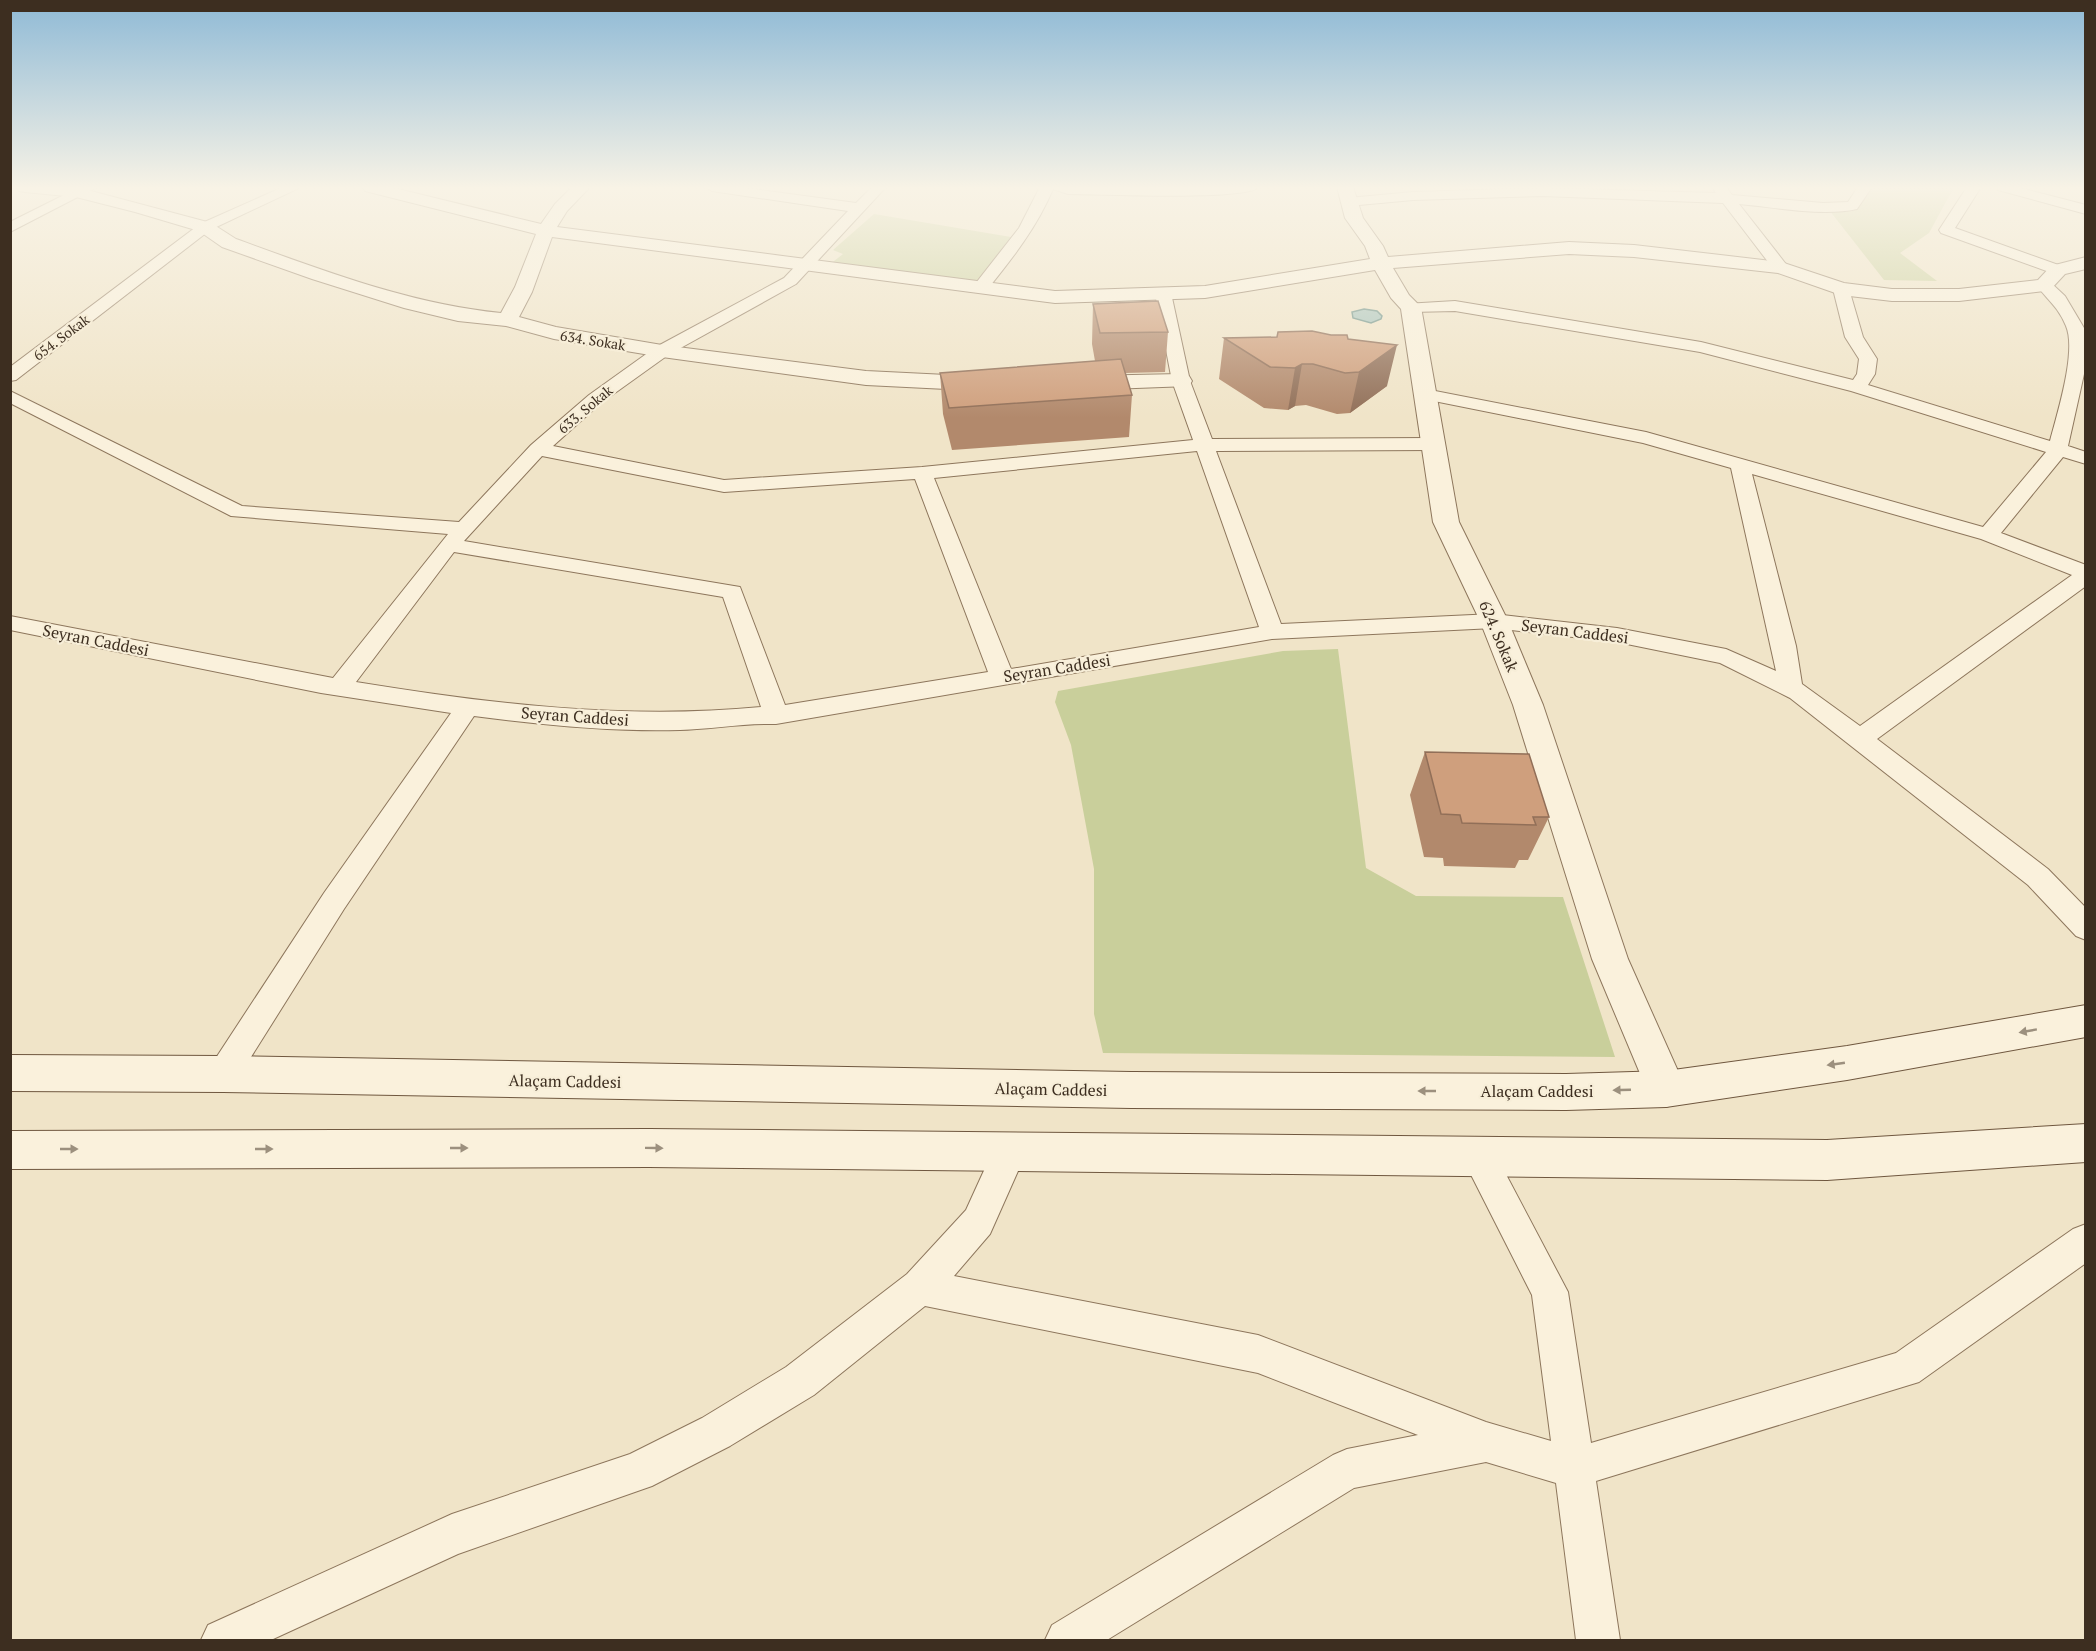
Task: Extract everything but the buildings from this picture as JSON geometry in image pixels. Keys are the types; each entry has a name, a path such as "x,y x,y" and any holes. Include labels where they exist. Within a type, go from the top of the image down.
{"street":[{"name":"654. Sokak","path":"10,376 157,264"},
{"name":"634. Sokak","path":"292,264 411,304 458,315 507,320 554,333 662,351 866,378 1004,385"},
{"path":"507,320 526,284 532,264"},
{"path":"793,264 1055,297 1205,291 1374,264"},
{"path":"980,288 1000,264"},
{"name":"624. Sokak","path":"1382,264 1401,298 1411,307 1446,522 1494,621 1528,705 1610,959 1666,1089"},
{"path":"1747,264 1781,268 1841,289 1892,295 1959,295 2044,285 2058,270 2081,264"},
{"path":"1778,264 1781,268"},
{"path":"2041,264 2058,270"},
{"name":"633. Sokak","path":"339,687 457,537 538,449 595,399 662,351 789,281 803,266"},
{"path":"1988,535 2058,450 2077,364 2076,328 2059,299 2044,285"},
{"path":"1841,289 1854,337 1868,359 1866,374 1857,387"},
{"path":"1163,293 1181,381 1272,632"},
{"path":"1411,307 1455,306 1690,345 1857,387 2085,458"},
{"path":"1062,384 1181,381"},
{"path":"1425,394 1646,438 1988,535 2085,574"},
{"path":"10,396 238,512 457,537 732,592 776,715"},
{"path":"538,449 724,486 922,473 1204,445 1433,444"},
{"path":"1740,465 1784,646 1791,689"},
{"path":"922,473 1002,677"},
{"path":"1860,738 2085,574"},
{"name":"Seyran Caddesi","path":"10,623 339,687 467,708 635,721 776,715 816,710 1272,632 1494,621 1617,635 1726,657 1791,689 1860,738 2038,877 2085,928"},
{"path":"222,1074 334,901 467,708"},
{"name":"Seyran Caddesi","path":"2038,877 2085,899"},
{"name":"Alaçam Caddesi","path":"10,1073 222,1074 1131,1090 1566,1092 1666,1089 1847,1063 2085,1021"},
{"path":"10,1150 649,1148 1827,1160 2085,1143"},
{"path":"223,1641 452,1535 638,1472 716,1432 800,1381 920,1287 978,1222 1009,1153"},
{"path":"1479,1157 1550,1292 1598,1641"},
{"path":"920,1287 1258,1354 1486,1442 1574,1468 1906,1369 2085,1240"},
{"path":"1067,1641 1347,1469 1486,1442"}],"green space":[{"path":"830,264 990,264 976,282"},
{"path":"1871,264 1915,264 1937,281 1884,280"},
{"path":"1338,649 1366,868 1416,896 1563,897 1615,1057 1103,1053 1094,1014 1094,869 1071,745 1055,702 1058,691 1283,651"}],"water":[{"path":"1364,309 1377,311 1382,316 1381,319 1371,323 1353,318 1352,312"}]}
